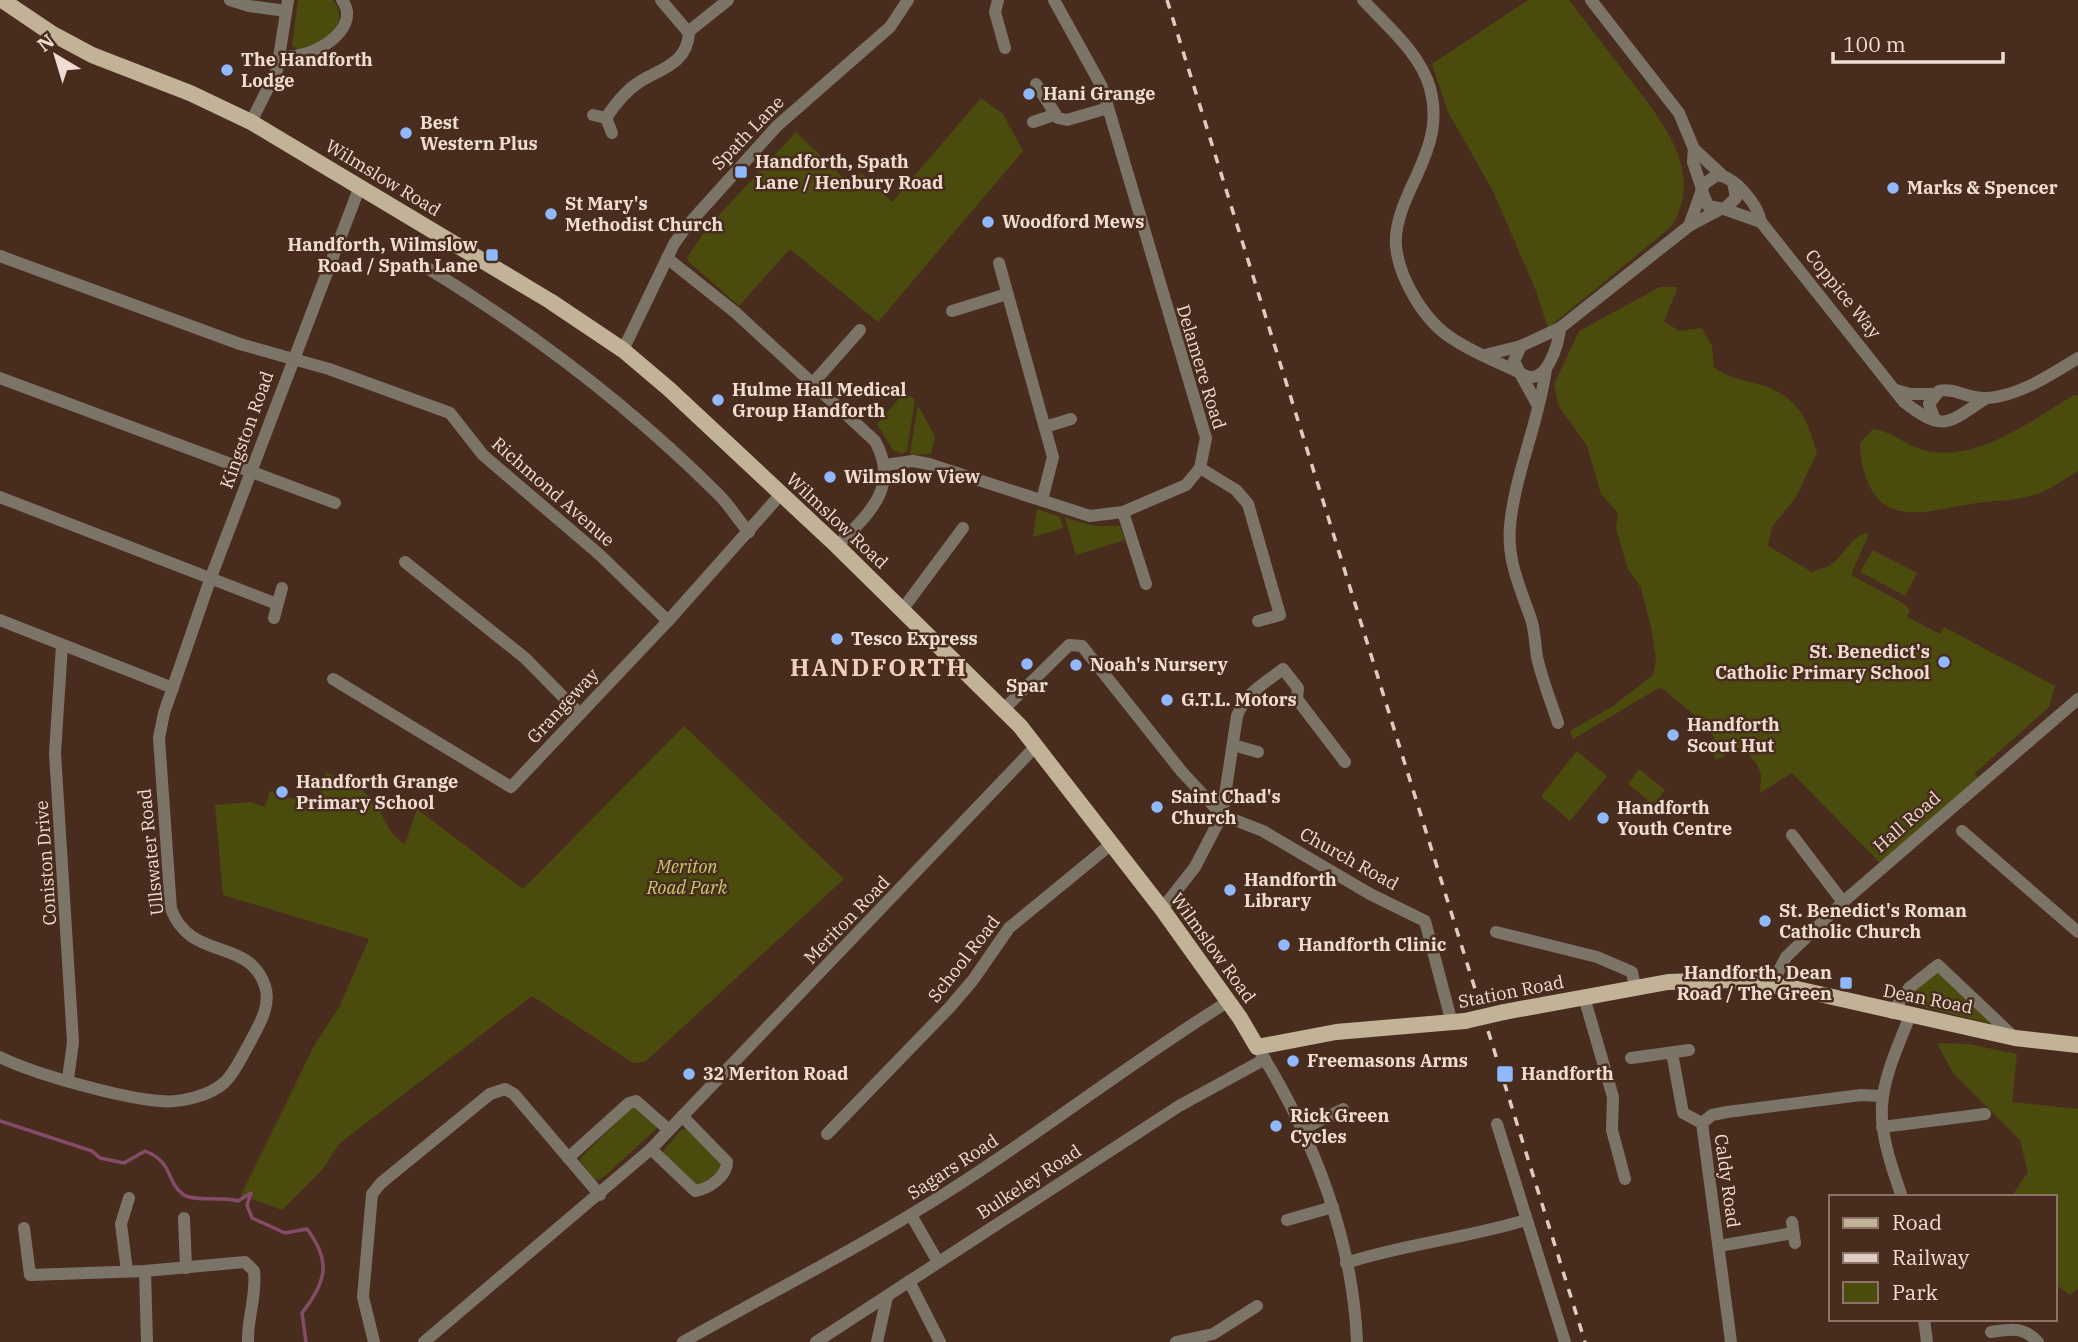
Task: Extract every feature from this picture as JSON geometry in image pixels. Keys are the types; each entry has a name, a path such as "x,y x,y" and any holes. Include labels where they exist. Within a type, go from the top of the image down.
{"main road":[{"name":"Wilmslow Road","path":"2,0 51,33 92,55 190,93 251,122 550,302 622,350 691,408 1004,709 1036,746 1162,909 1229,1001 1261,1053"},
{"name":"Station Road","path":"1261,1053 1336,1032 1459,1022 1635,987 1710,979 1772,984"},
{"name":"Dean Road","path":"1772,984 1892,1013 1941,1020 2015,1038 2078,1045"}],"street":[{"path":"230,0 249,6 287,6 281,56 273,80 251,122"},
{"path":"281,56 305,56 329,42 344,26 347,15 342,0"},
{"path":"612,133 600,117 640,82 682,55 688,46 688,32 661,0"},
{"path":"688,32 728,0"},
{"name":"Spath Lane","path":"622,350 667,258 686,227 750,155 805,99 875,41 908,0"},
{"path":"998,0 995,12 1005,48"},
{"name":"Delamere Road","path":"1054,0 1095,72 1108,108 1206,438 1200,468"},
{"path":"1363,0 1421,67 1433,106 1433,136 1400,217 1396,245 1411,291 1434,323 1452,339 1485,355 1494,363 1534,377 1547,366 1560,328"},
{"path":"1591,0 1674,105 1694,149 1693,162 1704,202 1761,222"},
{"path":"1036,83 1054,115"},
{"path":"1033,122 1054,115 1067,120 1108,108"},
{"name":"Coppice Way","path":"1694,149 1759,211 1761,222 1904,402 1919,414 1936,420"},
{"path":"1485,355 1524,345 1560,328 1689,226 1736,198 1728,179 1707,180 1689,226"},
{"name":"Kingston Road","path":"173,688 292,359 360,186"},
{"name":"Richmond Avenue","path":"0,256 176,321 329,369 450,413 483,455 600,555 668,621"},
{"path":"667,258 736,313 871,436 885,464 884,482 872,509 837,546"},
{"path":"999,262 1054,457 1042,500"},
{"path":"424,266 544,343 609,395 722,498 749,532"},
{"path":"952,311 1006,293"},
{"path":"813,383 860,330"},
{"path":"1537,404 1519,372 1515,355 1524,345 1540,345 1547,352 1547,366 1543,396 1537,404 1533,434 1512,511 1509,542 1512,569 1532,622 1537,658 1558,723"},
{"path":"1934,394 1929,404 1936,420 1951,422 1985,399 2030,385 2078,358"},
{"path":"0,378 335,503"},
{"path":"1896,390 1910,394 1934,394 1944,390 1985,399"},
{"path":"1954,392 1961,400 1959,416"},
{"path":"1045,427 1071,419"},
{"path":"885,464 913,461 929,464 1090,516 1123,512 1173,492 1186,485 1200,468 1236,490 1248,504 1280,615 1258,621"},
{"name":"Grangeway","path":"333,679 511,787 668,621 781,495"},
{"path":"0,497 277,604"},
{"path":"1123,512 1146,584"},
{"path":"902,610 963,528"},
{"path":"405,562 525,658 580,714"},
{"path":"274,618 282,588"},
{"path":"0,620 173,688"},
{"name":"Coniston Drive","path":"62,645 55,753 73,1042 68,1079"},
{"path":"1004,709 1069,645 1082,646 1182,772 1222,815"},
{"path":"1162,909 1195,867 1222,815 1237,716 1242,703 1252,692 1283,669 1298,688 1297,699 1345,762"},
{"name":"Ullswater Road","path":"0,1057 129,1096 162,1102 207,1093 224,1083 235,1069 267,1004 267,989 261,975 250,963 229,951 198,942 185,934 171,909 159,738 173,688"},
{"name":"Hall Road","path":"1772,984 1786,957 1843,902 2078,699"},
{"path":"1233,745 1258,752"},
{"name":"Meriton Road","path":"424,1342 651,1149 1036,746"},
{"name":"Church Road","path":"1222,815 1263,831 1340,870 1425,921 1459,1022"},
{"path":"1962,831 2078,932"},
{"path":"1792,835 1843,902"},
{"name":"School Road","path":"827,1134 950,1007 1015,922 1110,845"},
{"path":"1496,932 1613,962 1632,972 1635,987"},
{"path":"1892,1013 1909,988 1938,965 2015,1038"},
{"path":"1584,997 1613,1097 1612,1130 1625,1180"},
{"name":"Sagars Road","path":"683,1342 911,1215 991,1164 1141,1056 1229,1001"},
{"path":"1901,1195 1884,1146 1881,1096 1886,1073 1910,1016"},
{"path":"1631,1058 1689,1051"},
{"name":"Wilmslow Road","path":"1261,1053 1303,1129 1333,1207 1346,1263 1357,1342"},
{"name":"Bulkeley Road","path":"816,1342 1261,1053"},
{"path":"1672,1053 1683,1113 1702,1123"},
{"path":"374,1342 363,1297 364,1258 372,1194 381,1183 490,1094 500,1090 514,1094 600,1195"},
{"name":"Caldy Road","path":"1731,1342 1702,1123 1712,1115 1727,1112 1861,1095 1881,1096"},
{"path":"568,1158 629,1103 636,1101 669,1130"},
{"path":"1303,1129 1343,1109"},
{"path":"1882,1127 1985,1114"},
{"path":"651,1149 690,1189 706,1189 720,1177 728,1167 724,1157 682,1116"},
{"path":"1497,1124 1565,1342"},
{"path":"127,1271 121,1224 130,1198"},
{"path":"1287,1219 1333,1207"},
{"path":"911,1215 938,1262"},
{"path":"184,1217 186,1268"},
{"path":"1346,1263 1379,1252 1485,1232 1526,1220"},
{"path":"24,1228 30,1275 145,1271 244,1262 251,1265 256,1287 247,1329 248,1342"},
{"path":"1719,1246 1793,1233"},
{"path":"145,1271 147,1342"},
{"path":"909,1281 940,1342"},
{"path":"877,1342 887,1297"},
{"path":"1176,1342 1192,1341 1228,1326 1257,1306"},
{"path":"1924,1321 1927,1342"},
{"path":"1991,1332 2017,1328 2027,1332 2038,1342"}],"green space":[{"path":"298,0 333,0 339,18 337,26 324,39 297,49 292,45"},
{"path":"1528,0 1569,0 1664,126 1681,165 1684,186 1681,206 1671,227 1548,328 1536,291 1493,191 1448,112 1432,64"},
{"path":"981,98 1003,114 1023,151 878,322 790,249 739,306 688,261 687,257 708,227 796,132 850,184 861,173 892,202"},
{"path":"1660,287 1678,287 1664,321 1679,331 1702,328 1712,346 1714,367 1728,375 1781,394 1798,408 1809,428 1817,453 1796,497 1772,527 1768,546 1812,572 1829,566 1857,537 1869,533 1851,575 1903,603 1910,610 1907,617 1940,634 1944,627 2055,686 2049,707 1974,774 1982,779 1883,866 1792,773 1760,793 1761,774 1756,763 1745,751 1732,745 1724,756 1716,760 1712,752 1714,737 1699,719 1664,690 1659,688 1573,739 1570,731 1613,706 1653,675 1656,659 1641,588 1628,569 1616,529 1618,513 1601,494 1587,446 1558,405 1554,384 1579,331"},
{"path":"904,393 915,399 907,451 902,454 893,450 877,424"},
{"path":"2078,395 2078,471 2055,486 2032,496 1906,512 1887,506 1879,500 1864,472 1860,443 1873,429 1926,451 1953,452 1971,449 2007,435"},
{"path":"918,405 935,437 931,454 910,453"},
{"path":"1037,509 1060,517 1063,528 1033,537"},
{"path":"1065,518 1095,526 1120,526 1125,540 1076,555"},
{"path":"1873,550 1917,573 1905,596 1860,572"},
{"name":"Meriton Road Park","path":"684,726 844,879 645,1062 633,1063 532,996 340,1143 322,1170 282,1210 241,1195 314,1046 339,1007 369,939 223,895 215,805 250,802 265,807 270,791 316,806 326,772 356,786 369,796 392,833 405,844 417,809 523,889"},
{"path":"1577,751 1607,776 1570,821 1541,796"},
{"path":"1639,769 1665,790 1650,809 1645,805 1648,800 1628,784"},
{"path":"1937,972 1993,1024 1906,1003 1908,996"},
{"path":"1937,1043 1968,1044 2017,1054 2012,1102 2078,1109 2078,1288 2070,1295 2057,1285 2057,1195 2012,1195 2028,1172 2020,1140 1953,1073"},
{"path":"634,1106 657,1126 656,1129 605,1176 598,1180 593,1178 579,1159"},
{"path":"682,1129 689,1129 721,1160 721,1169 698,1187 661,1154"}],"waterway":[{"path":"0,1121 92,1151 100,1158 124,1163 145,1151 161,1161 178,1190 184,1195 238,1201 251,1193 247,1205 252,1218 285,1233 307,1229 320,1252 323,1272 321,1282 302,1313 306,1342"}],"railway":[{"path":"1167,0 1585,1342"}],"place":[{"name":"The Handforth Lodge","path":"227,70"},
{"name":"Hani Grange","path":"1029,94"},
{"name":"Best Western Plus","path":"406,133"},
{"name":"Handforth, Spath Lane / Henbury Road","path":"741,172"},
{"name":"Marks & Spencer","path":"1893,188"},
{"name":"St Mary's Methodist Church","path":"551,214"},
{"name":"Woodford Mews","path":"988,222"},
{"name":"Handforth, Wilmslow Road / Spath Lane","path":"492,255"},
{"name":"Hulme Hall Medical Group Handforth","path":"718,400"},
{"name":"Wilmslow View","path":"830,477"},
{"name":"Tesco Express","path":"837,639"},
{"name":"St. Benedict's Catholic Primary School","path":"1944,662"},
{"name":"Spar","path":"1027,664"},
{"name":"Noah's Nursery","path":"1076,665"},
{"name":"G.T.L. Motors","path":"1167,700"},
{"name":"Handforth Scout Hut","path":"1673,735"},
{"name":"Handforth Grange Primary School","path":"282,792"},
{"name":"Saint Chad's Church","path":"1157,807"},
{"name":"Handforth Youth Centre","path":"1603,818"},
{"name":"Handforth Library","path":"1230,890"},
{"name":"St. Benedict's Roman Catholic Church","path":"1765,921"},
{"name":"Handforth Clinic","path":"1284,945"},
{"name":"Handforth, Dean Road / The Green","path":"1846,983"},
{"name":"Freemasons Arms","path":"1293,1061"},
{"name":"32 Meriton Road","path":"689,1074"},
{"name":"Handforth","path":"1505,1074"},
{"name":"Rick Green Cycles","path":"1276,1126"}],"district":[{"name":"HANDFORTH","path":"879,668"}]}
